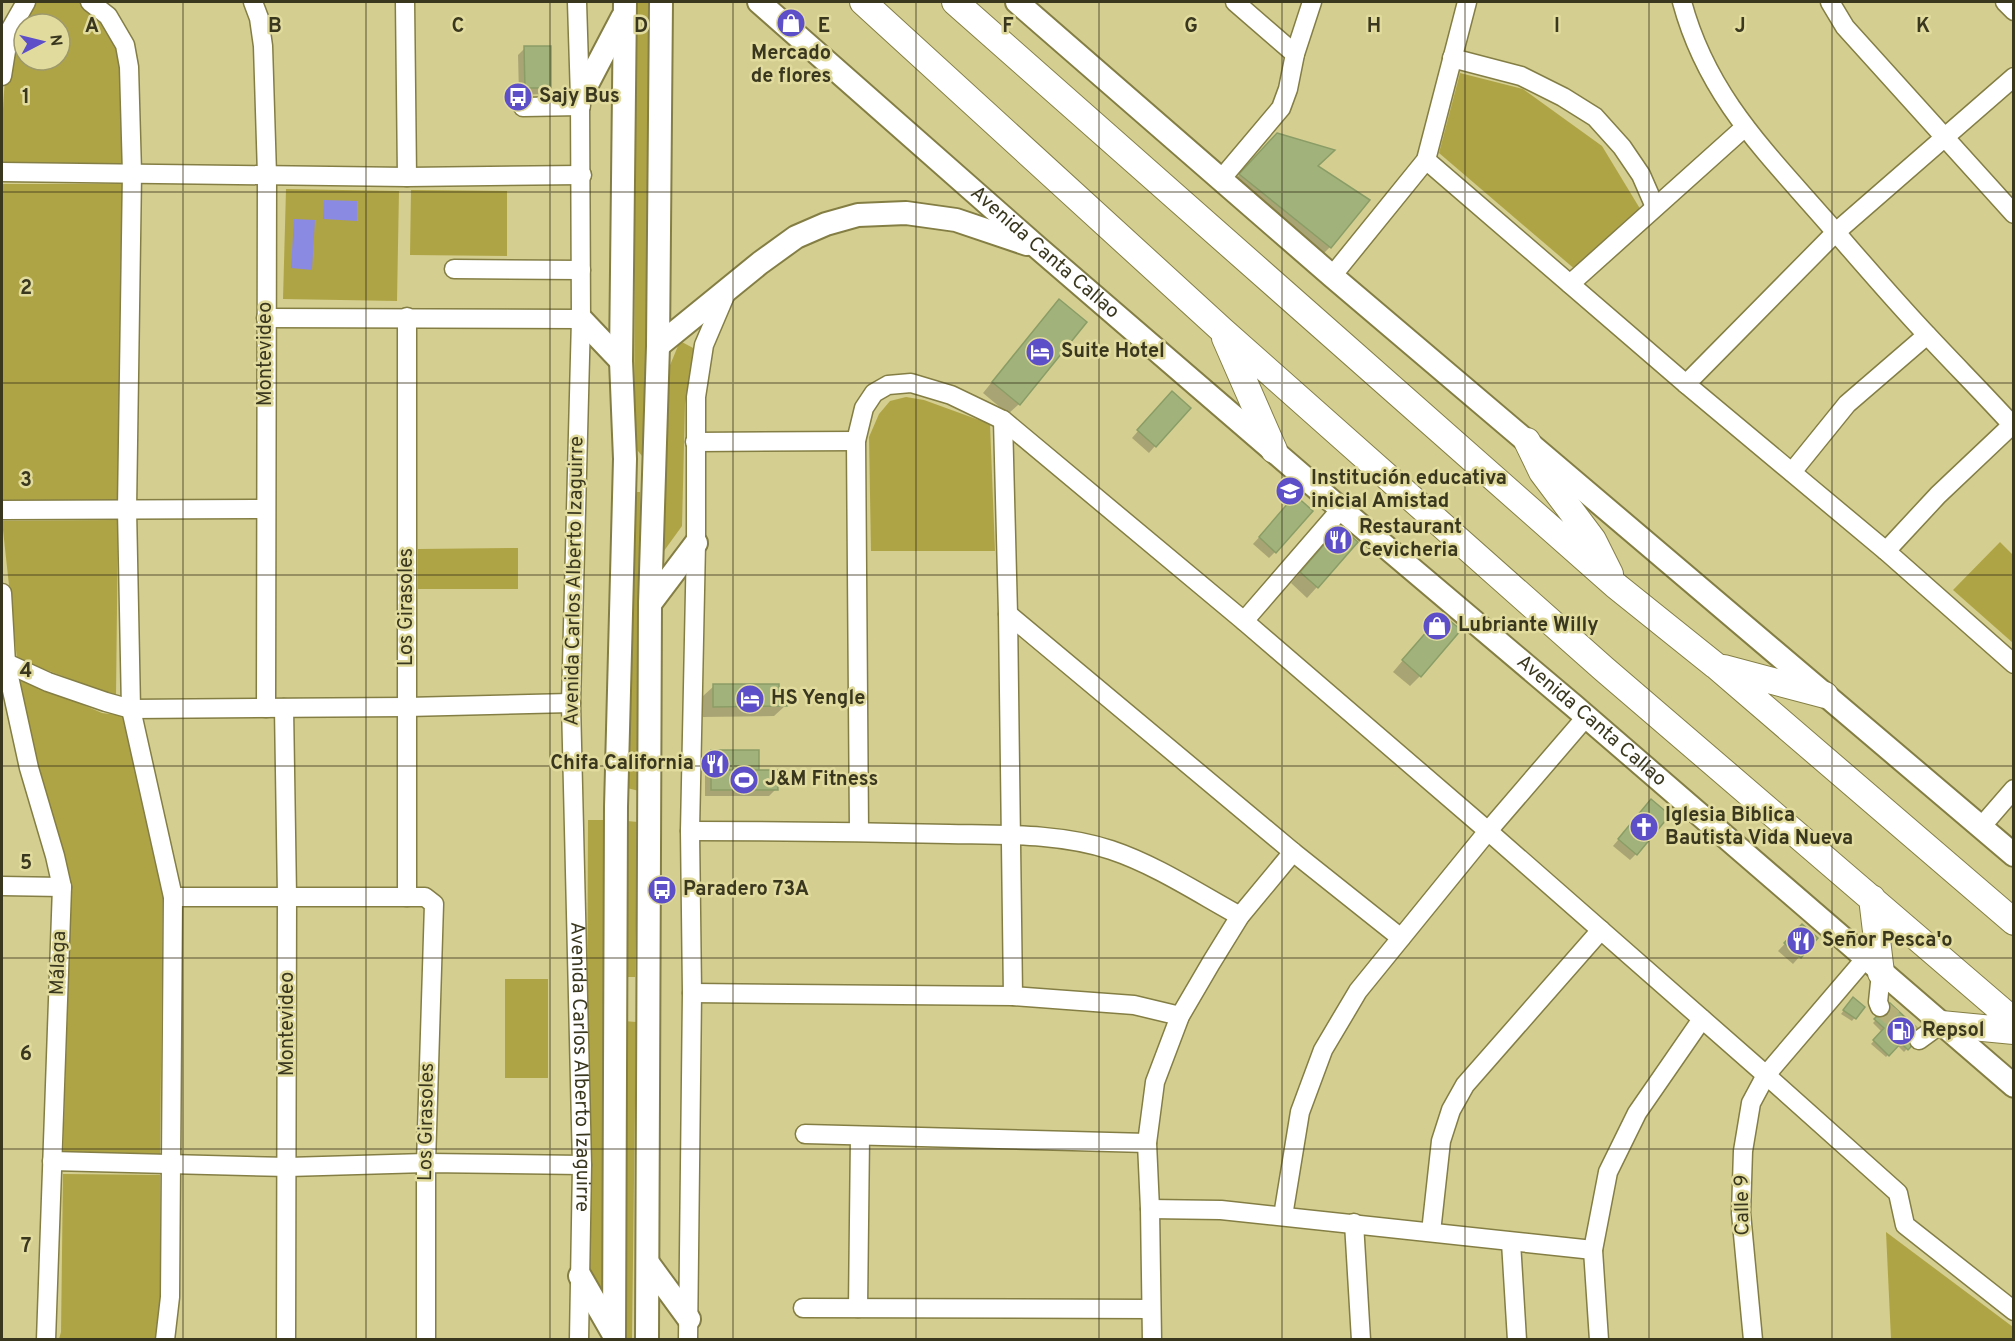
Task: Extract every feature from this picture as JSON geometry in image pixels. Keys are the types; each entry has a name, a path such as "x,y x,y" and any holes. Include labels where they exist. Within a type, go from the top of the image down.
{"highway":[{"path":"863,2 1222,330 1595,661 2013,1022"},
{"path":"955,2 1615,585 1716,666 2013,922"},
{"path":"1222,330 1274,450"},
{"path":"1527,441 1542,472 1593,540 1615,585"},
{"path":"1716,666 1825,695"},
{"path":"1872,898 1873,966"},
{"path":"1941,1024 2013,1031"}],"main road":[{"path":"647,1340 650,604 658,346 661,2"},
{"name":"Avenida Canta Callao","path":"759,2 1037,247 2013,1086"},
{"path":"1017,2 1332,276 2013,855"},
{"path":"580,102 624,8"},
{"name":"Avenida Carlos Alberto Izaguirre","path":"614,1338 616,807 625,459 621,361 624,8"},
{"path":"658,346 760,263 796,237 826,224 858,215 906,213 956,220 1037,247"},
{"path":"581,319 621,361"},
{"path":"625,459 635,468 649,464 654,458"},
{"path":"650,604 696,543"},
{"path":"616,1001 623,995 636,994 643,999 649,1009"},
{"path":"648,1263 689,1329"},
{"path":"580,1276 614,1338"}],"street":[{"path":"2,76 9,32 26,2"},
{"path":"90,2 108,16 125,45 129,67 132,173 127,509 131,709 173,897 170,1297 165,1340"},
{"name":"Montevideo","path":"253,2 259,18 263,46 267,175 266,509 287,896 286,1340"},
{"path":"405,2 407,177"},
{"name":"Avenida Carlos Alberto Izaguirre","path":"576,2 582,175 582,270 571,703 582,1165 579,1340"},
{"path":"1234,2 1295,54"},
{"path":"1222,178 1281,108 1312,2"},
{"path":"1332,276 1426,160 1467,2"},
{"path":"1682,2 1697,48 1706,66 1717,87 1745,127 1927,335 2013,426 1938,495 1886,551"},
{"path":"1830,2 1845,27 2013,214"},
{"path":"2005,2 2013,11"},
{"path":"1452,58 1521,76 1563,97 1595,117 1622,147 1641,175 1655,207"},
{"path":"1686,384 1836,232 2013,77"},
{"path":"523,107 580,102"},
{"path":"1570,284 1745,127"},
{"path":"1426,160 1686,384 1886,551 2013,664"},
{"path":"2,172 407,177 582,175"},
{"path":"454,269 582,270"},
{"path":"689,1329 692,993 690,831 696,543 696,397 704,345 727,290"},
{"name":"Los Girasoles","path":"407,317 407,897 425,897 434,904 426,1163 426,1340"},
{"path":"266,318 581,319"},
{"path":"1792,472 1847,404 1927,335"},
{"path":"859,831 856,441 864,408 874,393 888,385 911,383 951,395 1003,420 1244,621 1702,1018 1898,1193 1905,1225 2013,1311"},
{"path":"1003,420 1013,996"},
{"path":"695,442 856,441"},
{"path":"2,510 266,509"},
{"path":"1244,621 1341,509"},
{"name":"Málaga","path":"2,593 4,662 29,768 62,887 46,1340"},
{"path":"1008,614 1293,852 1401,938"},
{"path":"4,662 48,681 131,709 571,703"},
{"path":"1283,1216 1300,1112 1323,1050 1358,991 1488,831 1586,717"},
{"path":"1981,826 2013,789"},
{"path":"690,831 859,831 1011,835 1064,839 1111,850 1153,868 1240,916"},
{"path":"1152,1340 1147,1143 1155,1082 1180,1016 1211,963 1240,916 1293,852"},
{"path":"2,886 62,887"},
{"path":"173,897 407,897"},
{"path":"1431,1232 1442,1141 1450,1110 1465,1085 1601,930"},
{"path":"1873,966 1880,1007"},
{"name":"Calle 9","path":"1753,1340 1741,1213 1743,1150 1751,1103 1766,1075 1873,966"},
{"path":"692,993 1013,996 1134,1005 1180,1016"},
{"path":"1599,1340 1593,1250 1608,1172 1637,1113 1702,1018"},
{"path":"1919,1040 1941,1024"},
{"path":"805,1134 1147,1143"},
{"path":"858,1308 860,1136"},
{"path":"52,1161 288,1167 426,1163 582,1165"},
{"path":"1150,1209 1221,1210 1593,1250"},
{"path":"1354,1224 1361,1340"},
{"path":"1511,1242 1517,1340"},
{"path":"803,1308 1151,1309"}],"shaded area":[{"path":"34,2 79,2 103,18 119,46 124,164 2,164 4,98 12,43 12,72 72,72 72,12 28,12"},
{"path":"636,2 651,2 651,451 642,456 634,446"},
{"path":"1460,73 1523,89 1602,146 1642,212 1577,271 1439,153"},
{"path":"2,184 123,184 120,501 2,503"},
{"path":"286,189 399,191 397,301 283,299"},
{"path":"411,190 507,191 507,256 410,255"},
{"path":"324,200 357,201 357,221 323,219"},
{"path":"294,219 315,220 312,270 291,268"},
{"path":"680,341 695,349 685,404 682,526 661,555 659,392"},
{"path":"906,397 924,400 990,424 995,551 871,551 869,437 879,414 890,401"},
{"path":"628,492 640,492 639,791 627,788"},
{"path":"118,520 116,696 17,659 2,521"},
{"path":"2000,542 2013,555 2013,643 1953,590"},
{"path":"518,548 518,589 418,589 418,549"},
{"path":"16,676 102,713 126,716 163,883 160,1157 63,1156 71,900 68,879 37,783"},
{"path":"588,820 604,820 602,1310 586,1291"},
{"path":"627,821 638,822 635,977 625,977"},
{"path":"505,979 548,979 548,1078 505,1078"},
{"path":"624,1021 636,1022 632,1339 620,1340"},
{"path":"63,1174 160,1175 161,1292 155,1339 59,1339 61,1332"},
{"path":"1886,1232 2013,1327 2013,1339 1891,1339"}],"building":[{"path":"524,46 551,46 551,88 525,88"},
{"path":"1277,133 1335,150 1318,166 1370,200 1331,248 1239,174"},
{"name":"Suite Hotel","path":"1059,299 1087,322 1020,405 992,382"},
{"path":"1172,391 1191,408 1156,447 1137,430"},
{"path":"1295,495 1313,511 1276,553 1259,537"},
{"path":"1343,529 1358,542 1318,588 1300,572 1336,531"},
{"path":"1442,614 1461,630 1421,677 1402,660"},
{"name":"HS Yengle","path":"713,684 779,684 779,691 786,691 787,706 713,707"},
{"path":"711,750 759,750 759,770 711,770"},
{"name":"J&M Fitness","path":"711,770 777,770 778,790 711,790"},
{"name":"Iglesia Biblica Bautista Vida Nueva","path":"1651,799 1670,815 1637,855 1618,839"},
{"name":"Señor Pesca'o","path":"1802,924 1818,938 1801,958 1784,943"},
{"path":"1853,997 1865,1007 1856,1019 1843,1010"},
{"name":"Repsol","path":"1890,1003 1923,1034 1908,1050 1901,1043 1889,1056 1873,1040 1884,1028 1874,1019"}],"tunnel":[{"path":"1880,1007 1919,1040"}],"place":[{"name":"Mercado de flores","path":"791,23"},
{"name":"Sajy Bus","path":"518,97"},
{"name":"Suite Hotel","path":"1040,352"},
{"name":"Institución educativa inicial Amistad","path":"1290,491"},
{"name":"Restaurant Cevicheria","path":"1338,540"},
{"name":"Lubriante Willy","path":"1437,626"},
{"name":"HS Yengle","path":"750,699"},
{"name":"Chifa California","path":"715,764"},
{"name":"J&M Fitness","path":"744,780"},
{"name":"Iglesia Biblica Bautista Vida Nueva","path":"1644,827"},
{"name":"Paradero 73A","path":"662,890"},
{"name":"Señor Pesca'o","path":"1801,941"},
{"name":"Repsol","path":"1901,1031"}]}
